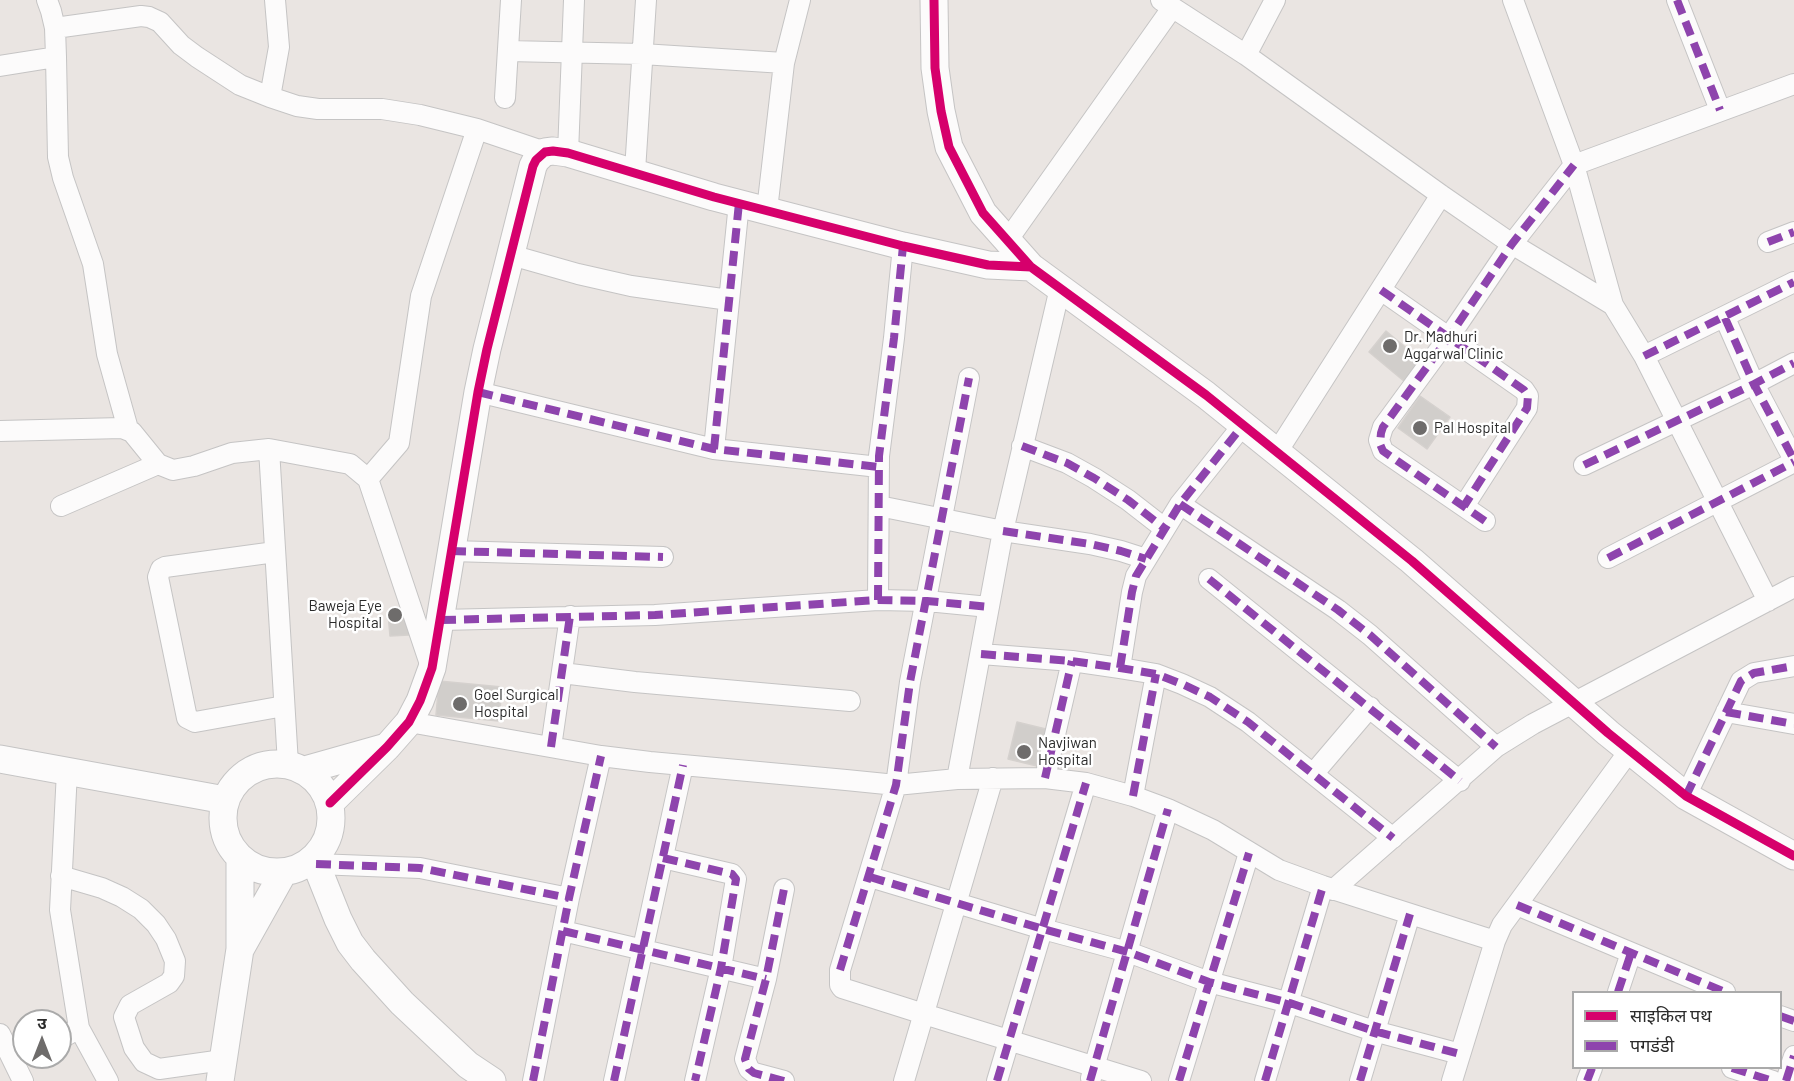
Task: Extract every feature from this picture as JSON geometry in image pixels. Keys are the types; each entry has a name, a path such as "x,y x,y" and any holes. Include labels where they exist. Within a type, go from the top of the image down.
{"street":[{"path":"270,97 279,47 275,0"},
{"path":"505,98 511,0"},
{"path":"556,152 573,52 574,0"},
{"path":"635,171 646,0"},
{"path":"767,210 784,63 800,0"},
{"path":"934,0 935,68 949,147 983,213 1030,267 1244,425 1412,561 1686,796 1794,856"},
{"path":"1246,55 1275,0"},
{"path":"1513,0 1574,165 1613,305 1644,356 1768,601"},
{"path":"1677,0 1720,110"},
{"path":"1006,241 1167,4 1246,55 1512,244 1613,305"},
{"path":"432,668 368,479 350,464 333,459 269,449 232,453 185,469 172,470 158,464 128,429 107,354 93,264 58,157 56,57 52,10 149,17 160,22 181,45 196,57 240,85 297,106 318,109 382,109 420,115 635,171 739,203 903,246 988,265 1030,267"},
{"path":"508,51 642,54 784,63"},
{"path":"0,66 56,57"},
{"path":"1485,521 1383,451 1379,440 1383,427 1449,337 1512,244 1574,165 1794,84"},
{"path":"368,479 399,443 421,296 477,129"},
{"path":"330,803 409,722 420,701 432,668 478,392 533,166 536,160 556,152"},
{"path":"1277,452 1441,195"},
{"path":"714,449 739,203"},
{"path":"1768,242 1794,232"},
{"path":"878,600 879,467 903,246"},
{"path":"511,255 631,286 729,300"},
{"path":"1644,356 1794,282"},
{"path":"957,779 1003,531 1060,288"},
{"path":"1381,290 1524,390 1529,400 1527,408 1464,506"},
{"path":"1608,558 1794,461 1754,384 1725,318"},
{"path":"1584,465 1794,363"},
{"path":"969,378 910,682 896,784 870,877 840,970 840,985 842,988 1009,1039 1092,1075 1142,1081"},
{"path":"478,392 714,449 879,467"},
{"path":"1120,668 1136,576 1180,504 1244,425"},
{"path":"0,431 115,427 128,429"},
{"path":"1022,446 1067,463 1094,478 1128,500 1164,528"},
{"path":"269,449 284,706 296,767 321,785 330,803 329,837 315,861"},
{"path":"61,506 158,464"},
{"path":"1180,504 1338,610 1378,642 1496,747"},
{"path":"879,506 1003,531 1090,544 1146,559"},
{"path":"451,550 663,557"},
{"path":"275,552 165,567 161,569 158,577 187,718 195,722 284,706"},
{"path":"1209,579 1460,781"},
{"path":"1265,1081 1328,888 1393,838 1496,747 1533,724 1794,587"},
{"path":"441,620 655,615 878,600 927,601 990,608"},
{"path":"551,747 570,616"},
{"path":"981,654 1072,661 1156,674 1210,697 1248,722 1393,838"},
{"path":"1044,778 1072,661"},
{"path":"1686,796 1741,681 1747,676 1765,670 1794,666"},
{"path":"562,673 635,682 850,701"},
{"path":"1133,796 1156,674"},
{"path":"1313,774 1370,707"},
{"path":"1726,712 1794,723"},
{"path":"409,722 601,756 683,765 896,784 993,778 1044,778 1086,783 1133,796 1168,809 1213,830 1279,870 1495,941"},
{"path":"61,876 102,888 122,897 141,909 156,924 166,939 175,961 174,976 169,983 130,1005 124,1017 134,1048 144,1062 159,1069 221,1071 240,950 240,859 223,830 225,800 232,787 248,772 268,764 296,767 387,747"},
{"path":"1452,1081 1502,925 1630,750"},
{"path":"533,1081 569,898 601,756"},
{"path":"0,759 225,800"},
{"path":"614,1081 683,765"},
{"path":"67,771 61,876 62,928 79,1028 108,1081"},
{"path":"904,1081 993,778"},
{"path":"997,1081 1086,783"},
{"path":"1092,1075 1168,809"},
{"path":"1179,1081 1249,853"},
{"path":"663,858 735,876 737,883 721,968 695,1081"},
{"path":"240,859 265,872 283,873 315,861 420,868 569,898"},
{"path":"315,861 350,943 363,960 402,1003 468,1065 492,1081"},
{"path":"240,950 283,873"},
{"path":"870,877 1128,952 1209,982 1290,1003 1374,1031 1460,1054"},
{"path":"784,889 746,1064 754,1073 784,1081"},
{"path":"1517,905 1720,991"},
{"path":"1360,1081 1410,914"},
{"path":"563,931 766,979"},
{"path":"1619,991 1631,953"},
{"path":"72,1032 79,1028"},
{"path":"0,1035 12,1053"},
{"path":"1786,1081 1794,1056"},
{"path":"1735,1069 1773,1081"}],"building":[{"path":"1386,331 1422,361 1405,382 1369,352"},
{"path":"1420,396 1450,417 1427,449 1398,428"},
{"path":"407,612 409,635 390,636 388,613"},
{"path":"439,681 502,687 499,721 436,715"},
{"path":"1017,722 1050,730 1041,767 1008,759"}],"marked path":[{"path":"1677,0 1720,110"},
{"path":"1485,521 1383,451 1380,444 1381,433 1512,244 1574,165"},
{"path":"714,449 739,203"},
{"path":"1768,242 1794,232"},
{"path":"878,600 879,456 903,246"},
{"path":"1644,356 1794,282"},
{"path":"1381,290 1524,390 1528,396 1527,408 1464,506"},
{"path":"1725,318 1754,384 1794,460"},
{"path":"1584,465 1794,363"},
{"path":"840,970 896,785 910,682 969,378"},
{"path":"478,392 714,449 879,467"},
{"path":"1120,668 1136,576 1180,504 1243,425"},
{"path":"1022,446 1067,463 1094,478 1128,500 1164,528"},
{"path":"1608,558 1794,462"},
{"path":"1180,504 1338,610 1370,635 1496,747"},
{"path":"1003,531 1090,544 1146,559"},
{"path":"451,551 663,557"},
{"path":"1209,579 1460,781"},
{"path":"441,620 655,615 878,600 927,601 989,607"},
{"path":"551,747 570,616"},
{"path":"981,654 1072,661 1120,668 1156,674 1182,684 1210,697 1248,722 1393,838"},
{"path":"1045,778 1072,661"},
{"path":"1686,796 1741,681 1754,673 1794,666"},
{"path":"1133,796 1156,674"},
{"path":"1726,712 1794,724"},
{"path":"533,1081 569,898 601,756"},
{"path":"614,1081 683,765"},
{"path":"997,1081 1086,783"},
{"path":"1090,1081 1168,809"},
{"path":"1179,1081 1249,853"},
{"path":"663,858 732,874 736,879 721,968 695,1081"},
{"path":"316,864 420,868 569,898"},
{"path":"870,877 1128,952 1209,982 1290,1003 1374,1031 1460,1054"},
{"path":"1265,1081 1323,886"},
{"path":"784,889 766,979 745,1059 749,1069 754,1073 784,1081"},
{"path":"1517,905 1723,991"},
{"path":"1360,1081 1410,914"},
{"path":"563,931 766,979"},
{"path":"1618,991 1631,953"},
{"path":"1782,1017 1794,1021"},
{"path":"1786,1081 1794,1056"},
{"path":"1587,1081 1592,1069"},
{"path":"1735,1069 1773,1081"}],"cycle path":[{"path":"934,0 935,68 949,147 983,213 1031,267 1206,395 1412,561 1608,733 1686,796 1794,856"},
{"path":"330,803 409,722 420,701 432,668 487,349 533,166 545,152 568,153 714,197 903,246 988,265 1031,267"}],"place":[{"name":"Dr. Madhuri Aggarwal Clinic","path":"1390,346"},
{"name":"Pal Hospital","path":"1420,428"},
{"name":"Baweja Eye Hospital","path":"395,615"},
{"name":"Goel Surgical Hospital","path":"460,704"},
{"name":"Navjiwan Hospital","path":"1024,752"}]}
